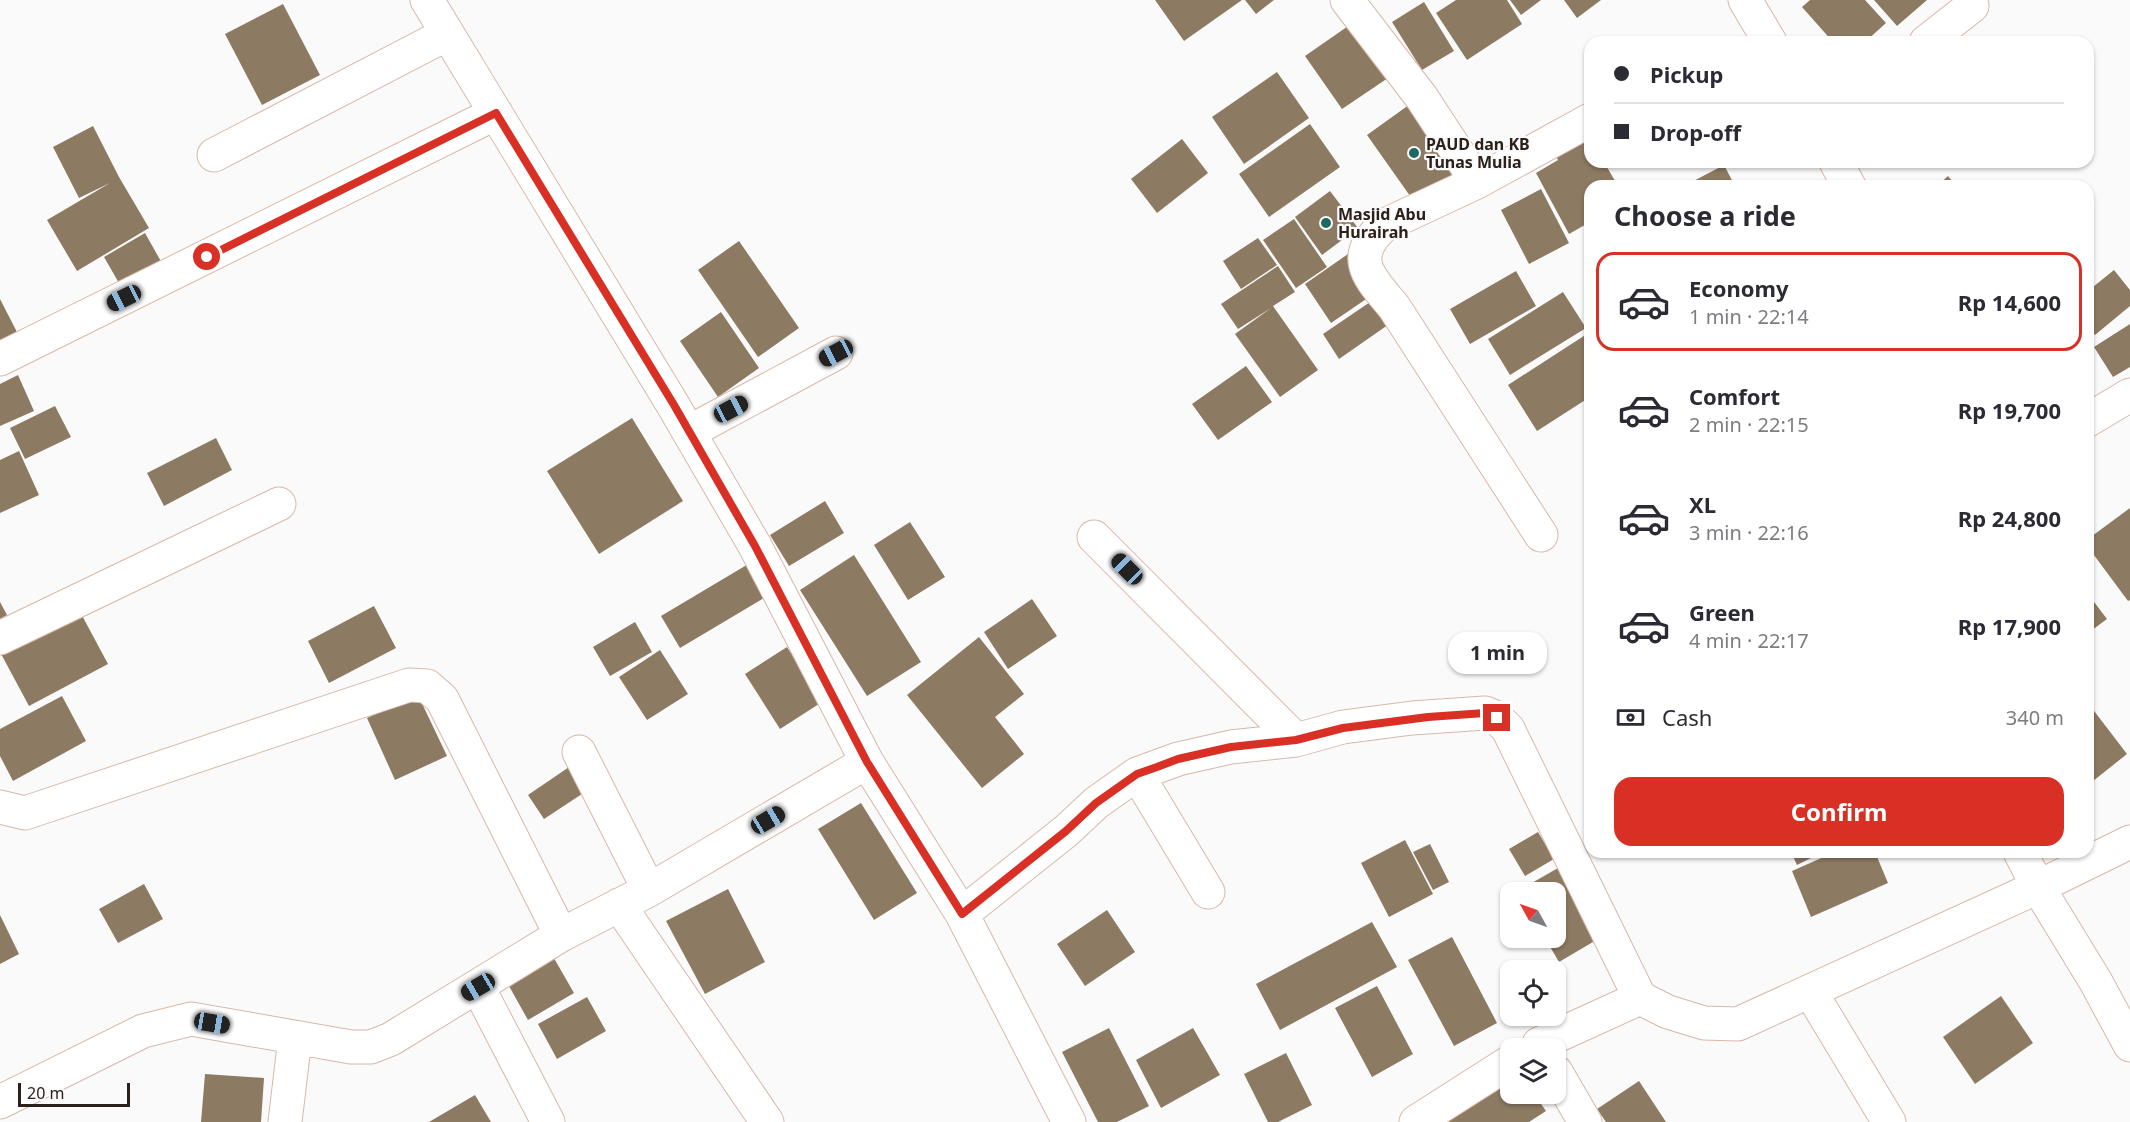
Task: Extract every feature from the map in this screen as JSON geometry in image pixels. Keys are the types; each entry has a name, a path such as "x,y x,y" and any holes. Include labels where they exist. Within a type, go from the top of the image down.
{"street":[{"path":"427,0 689,432 755,546 867,762 962,914 1069,1122"},
{"path":"1347,0 1422,98 1477,182"},
{"path":"1745,0 1764,36"},
{"path":"1934,36 1972,6"},
{"path":"214,155 447,34"},
{"path":"0,359 496,113"},
{"path":"1541,534 1394,307 1369,276 1365,267 1365,254 1372,236 1383,226 1477,182 1584,123"},
{"path":"689,432 836,353"},
{"path":"2094,416 2130,395"},
{"path":"0,638 279,504"},
{"path":"1094,537 1296,740"},
{"path":"0,807 25,813 409,685 427,686 442,699 561,935"},
{"path":"962,914 1066,831 1096,803 1137,774 1178,759 1231,747 1296,740 1343,728 1412,718 1485,713 1497,718 1508,729 1640,998 1668,1012 1704,1023 1738,1024 2038,887 2130,842"},
{"path":"579,752 649,890"},
{"path":"0,1102 143,1030 192,1019 351,1047 371,1047 391,1039 561,935 649,890 867,762"},
{"path":"1137,774 1208,892"},
{"path":"2023,858 2130,1045"},
{"path":"619,905 766,1122"},
{"path":"478,987 548,1122"},
{"path":"1810,991 1890,1122"},
{"path":"1556,1038 1640,998"},
{"path":"285,1122 295,1038"},
{"path":"1422,1121 1500,1069"},
{"path":"1566,1089 1586,1122"}],"building":[{"path":"1155,0 1242,0 1184,41"},
{"path":"1245,0 1274,0 1256,14"},
{"path":"1456,0 1507,0 1522,24 1467,60 1436,13"},
{"path":"1510,0 1541,0 1521,15"},
{"path":"1564,0 1601,0 1577,18"},
{"path":"1810,0 1865,0 1886,23 1872,36 1828,36 1802,7"},
{"path":"1874,0 1927,0 1897,26"},
{"path":"1424,2 1454,51 1422,70 1392,22"},
{"path":"283,4 320,75 262,105 225,34"},
{"path":"1354,22 1391,76 1342,109 1305,56"},
{"path":"1277,72 1309,118 1244,164 1212,117"},
{"name":"PAUD dan KB Tunas Mulia","path":"1413,102 1460,171 1415,203 1367,135"},
{"path":"1310,124 1340,167 1269,217 1239,174"},
{"path":"93,126 149,228 77,271 47,220 110,183 79,198 53,147"},
{"path":"1584,138 1584,168 1608,168 1614,180 1584,180 1584,225 1569,234 1536,173 1558,160 1550,146"},
{"path":"1182,139 1208,173 1157,213 1131,179"},
{"path":"1718,168 1726,168 1732,180 1695,180"},
{"path":"1541,189 1569,243 1529,264 1501,210"},
{"name":"Masjid Abu Hurairah","path":"1330,191 1358,228 1322,255 1295,217"},
{"path":"1294,219 1327,267 1296,288 1263,240"},
{"path":"145,233 163,265 123,290 104,257"},
{"path":"1258,238 1277,265 1241,289 1223,261"},
{"path":"739,241 799,328 758,357 698,270"},
{"path":"1348,254 1375,293 1331,323 1305,284"},
{"path":"1278,266 1295,292 1273,306 1318,370 1280,397 1235,334 1271,308 1238,329 1221,304"},
{"path":"2114,270 2130,290 2130,306 2095,335 2094,334 2094,286"},
{"path":"1516,271 1536,306 1470,344 1450,309"},
{"path":"1563,292 1584,325 1584,329 1510,375 1488,339"},
{"path":"1379,296 1395,320 1339,359 1323,334"},
{"path":"0,299 18,334 0,343"},
{"path":"721,312 759,368 718,397 680,341"},
{"path":"2130,324 2130,367 2113,377 2094,347"},
{"path":"1584,336 1584,401 1537,431 1508,385"},
{"path":"1246,366 1272,402 1218,440 1192,404"},
{"path":"18,375 34,411 0,426 0,384"},
{"path":"55,406 71,437 25,459 10,428"},
{"path":"632,418 683,501 599,554 547,471"},
{"path":"216,438 232,470 164,506 147,473"},
{"path":"19,451 39,495 0,513 0,460"},
{"path":"825,501 844,533 789,566 770,535"},
{"path":"2130,508 2130,600 2128,601 2094,555 2094,535"},
{"path":"910,522 945,577 908,600 874,545"},
{"path":"854,555 921,662 867,696 800,590"},
{"path":"750,563 769,595 680,648 661,616"},
{"path":"1032,599 1057,636 1008,669 984,632"},
{"path":"0,602 7,615 0,619"},
{"path":"2094,602 2107,619 2094,629"},
{"path":"374,606 396,648 329,683 308,641"},
{"path":"78,608 108,664 29,706 0,652"},
{"path":"635,622 652,652 610,676 593,647"},
{"path":"979,637 1024,694 995,717 1024,754 982,788 907,695"},
{"path":"787,647 822,702 780,729 745,674"},
{"path":"660,650 688,694 647,720 619,677"},
{"path":"418,695 447,756 395,780 367,718"},
{"path":"62,696 86,741 13,781 0,756 0,729"},
{"path":"2094,711 2127,754 2094,780"},
{"path":"572,765 588,790 544,819 528,795"},
{"path":"861,803 917,893 874,920 818,829"},
{"path":"1538,832 1554,859 1525,876 1509,849"},
{"path":"1405,840 1433,894 1389,917 1361,863"},
{"path":"1430,844 1449,882 1433,890 1413,852"},
{"path":"1794,858 1811,858 1797,865"},
{"path":"1821,858 1878,858 1888,883 1811,917 1792,871"},
{"path":"1558,868 1566,882 1534,882"},
{"path":"1566,882 1598,939 1562,960 1558,960 1551,948 1566,948"},
{"path":"144,884 163,919 118,943 99,909"},
{"path":"728,889 765,962 705,994 666,921"},
{"path":"1107,910 1135,952 1085,986 1057,944"},
{"path":"0,915 19,954 0,964"},
{"path":"1372,922 1397,967 1280,1030 1256,984"},
{"path":"1452,937 1497,1023 1454,1046 1408,960"},
{"path":"551,953 574,993 528,1020 505,979"},
{"path":"1377,986 1413,1054 1372,1077 1335,1008"},
{"path":"2001,996 2033,1043 1975,1084 1943,1037"},
{"path":"587,997 606,1031 557,1059 538,1024"},
{"path":"1109,1028 1149,1106 1117,1122 1098,1122 1062,1052"},
{"path":"1193,1028 1220,1075 1161,1108 1136,1060"},
{"path":"1286,1053 1312,1105 1278,1122 1268,1122 1244,1074"},
{"path":"205,1074 264,1078 261,1122 201,1122"},
{"path":"1639,1081 1666,1122 1606,1122 1597,1109"},
{"path":"1500,1082 1500,1104 1541,1104 1546,1111 1529,1122 1447,1122"},
{"path":"475,1095 491,1122 429,1122"}],"place":[{"name":"PAUD dan KB Tunas Mulia","path":"1414,153"},
{"name":"Masjid Abu Hurairah","path":"1326,223"}],"route":[{"path":"207,257 496,113 674,405 755,546 867,762 962,914 1066,831 1096,803 1137,774 1178,759 1231,747 1296,740 1343,728 1412,718 1485,713 1497,718"}]}
